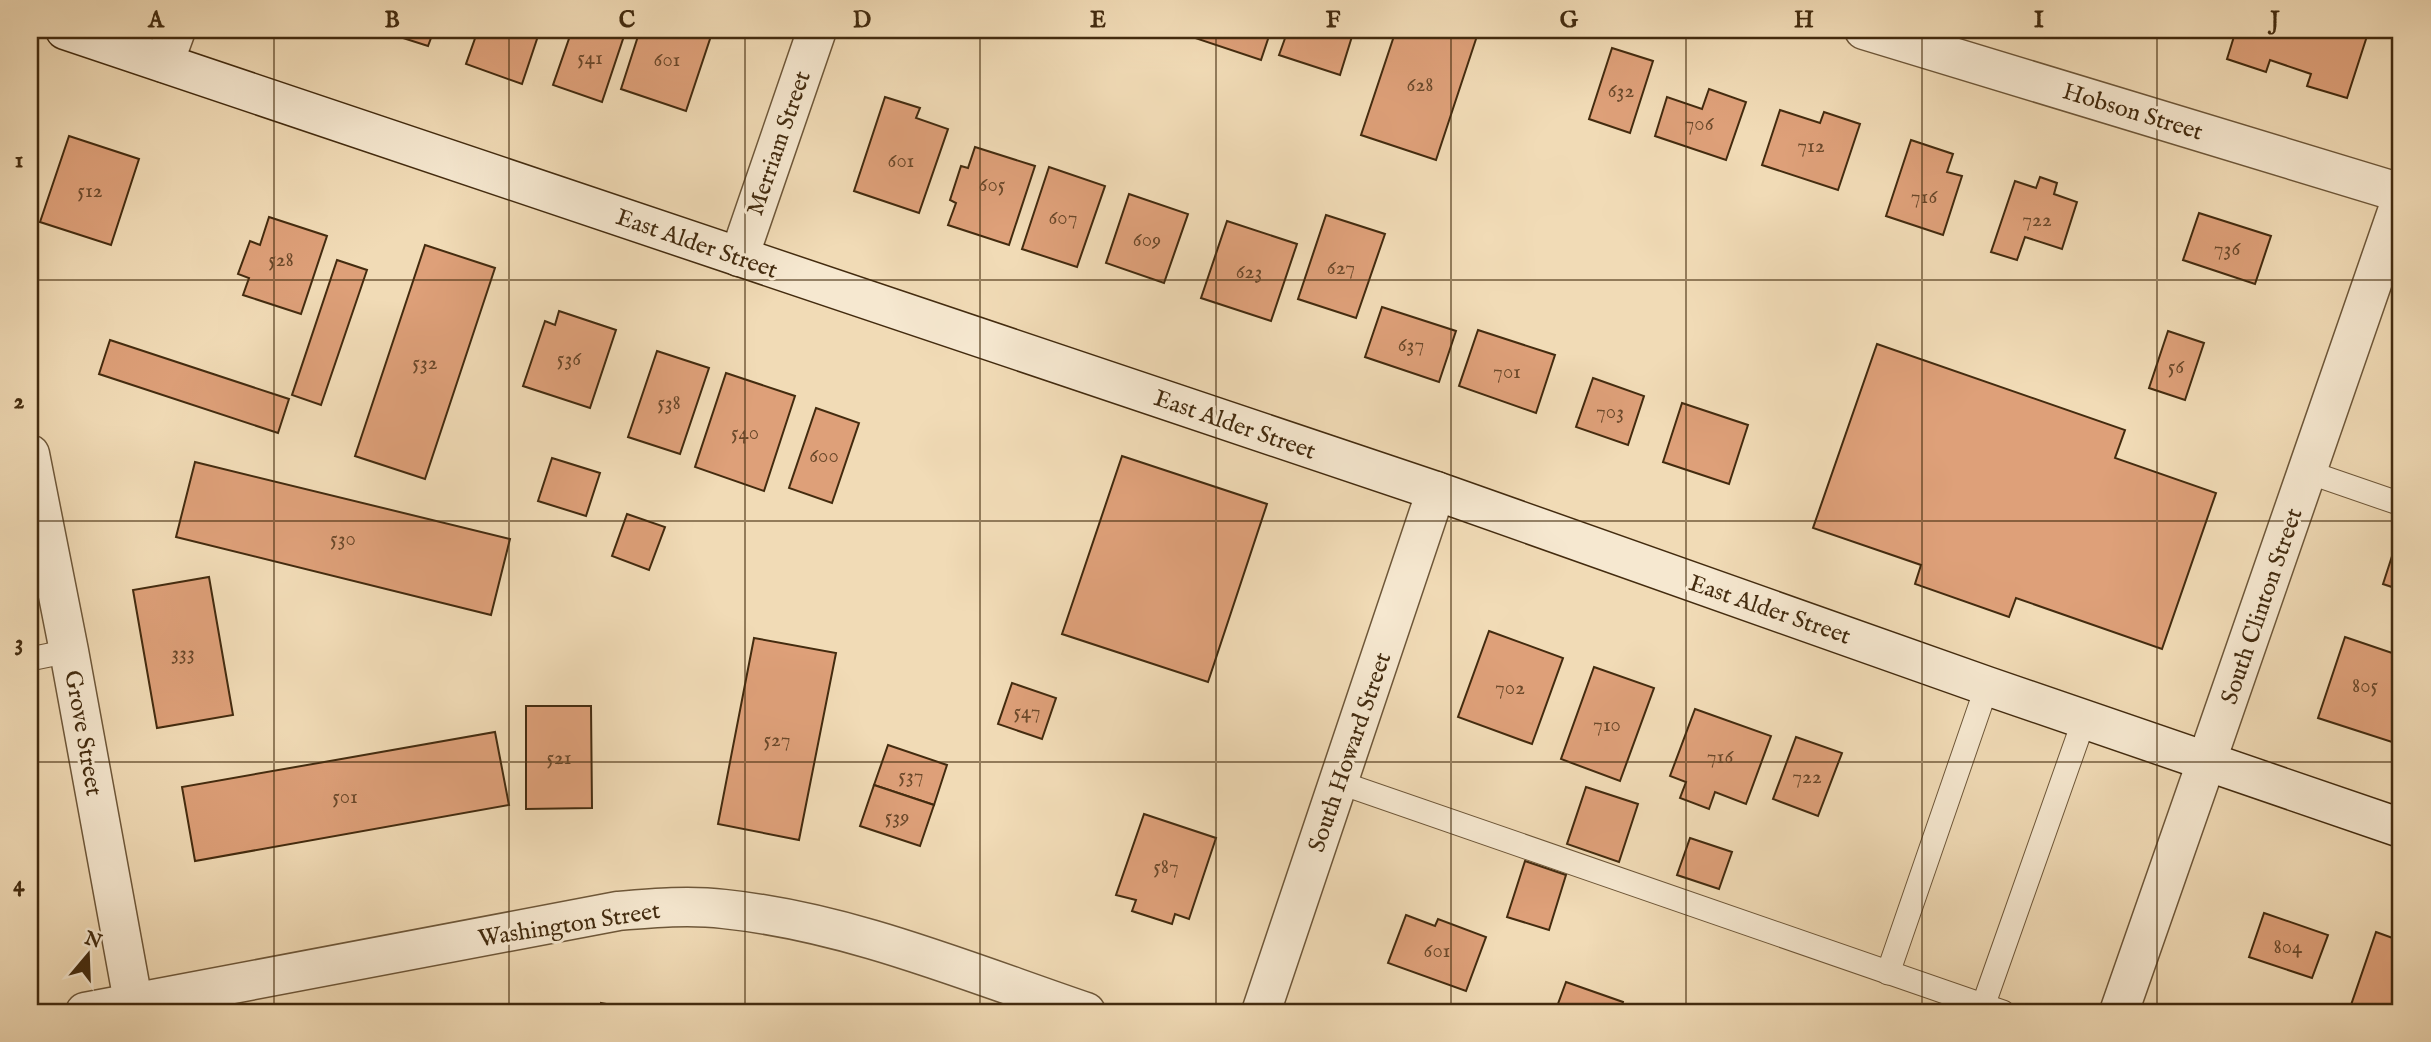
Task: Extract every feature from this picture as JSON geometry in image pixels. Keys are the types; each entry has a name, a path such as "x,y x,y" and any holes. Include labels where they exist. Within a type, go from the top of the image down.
{"street":[{"name":"East Alder Street","path":"65,30 170,47 739,257 1436,491 2084,720 2401,828"},
{"name":"Merriam Street","path":"739,257 817,30"},
{"name":"Hobson Street","path":"1864,30 2401,193"},
{"name":"South Clinton Street","path":"2119,1012 2401,200"},
{"name":"Grove Street","path":"30,454 134,1008"},
{"name":"South Howard Street","path":"1261,1012 1436,491"},
{"name":"Washington Street","path":"85,1012 134,1008 618,911 670,907 746,912 846,931 1086,1012"}],"lane":[{"path":"2308,472 2401,505"},
{"path":"30,659 69,651"},
{"path":"1888,973 1987,686"},
{"path":"1338,782 1993,1009 2084,720"}],"building":[{"path":"378,30 434,30 428,46"},
{"path":"478,30 540,30 522,84 466,64"},
{"path":"572,30 626,30 602,102 553,85"},
{"path":"640,30 713,30 686,111 621,89"},
{"path":"1188,30 1271,30 1261,60 1186,35"},
{"path":"1288,30 1354,30 1340,75 1279,55"},
{"path":"1396,30 1468,30 1478,33 1436,160 1361,135"},
{"path":"2236,30 2357,30 2368,33 2347,98 2307,86 2311,74 2270,60 2266,72 2227,59"},
{"path":"1612,48 1653,61 1630,133 1589,119"},
{"path":"1709,89 1746,102 1726,160 1655,136 1667,97 1702,109"},
{"path":"885,97 920,108 916,118 948,129 919,213 854,191"},
{"path":"1780,110 1820,123 1824,112 1860,124 1838,190 1762,165"},
{"path":"69,136 139,159 111,245 40,222"},
{"path":"1911,140 1953,154 1947,172 1962,176 1943,235 1886,216"},
{"path":"975,147 1035,166 1009,245 948,225 956,203 950,200 961,166 968,168"},
{"path":"1049,167 1105,186 1077,267 1022,249"},
{"path":"2040,177 2057,183 2054,194 2077,202 2062,249 2025,237 2017,260 1991,252 2015,181 2036,188"},
{"path":"1129,194 1188,214 1164,283 1106,263"},
{"path":"2199,213 2271,236 2255,284 2183,260"},
{"path":"1326,215 1385,234 1356,318 1298,299"},
{"path":"269,217 327,236 301,314 243,295 249,278 238,274 250,241 260,245"},
{"path":"1227,221 1297,244 1271,321 1201,298"},
{"path":"425,245 495,268 425,479 355,456"},
{"path":"337,260 367,270 321,405 292,395"},
{"path":"1382,307 1456,331 1439,382 1365,357"},
{"path":"559,311 616,330 590,408 523,386 545,321 555,325"},
{"path":"1478,330 1555,355 1536,413 1459,386"},
{"path":"2168,331 2204,343 2185,400 2149,388"},
{"path":"110,340 289,399 278,433 99,374"},
{"path":"1877,344 2125,430 2115,458 2216,493 2162,649 2016,598 2009,617 1915,584 1921,565 1813,528"},
{"path":"657,351 709,368 680,454 628,437"},
{"path":"726,373 795,396 764,491 695,467"},
{"path":"1593,378 1644,396 1628,445 1576,427"},
{"path":"1682,403 1748,425 1729,484 1663,462"},
{"path":"816,408 859,423 832,503 789,488"},
{"path":"1122,456 1267,504 1208,682 1062,634"},
{"path":"552,458 600,473 586,516 538,501"},
{"path":"195,462 510,539 491,615 176,537"},
{"path":"627,514 665,527 649,570 612,556"},
{"path":"2394,550 2401,552 2401,590 2383,584"},
{"path":"209,577 233,715 157,728 133,590"},
{"path":"1489,631 1563,658 1532,744 1458,717"},
{"path":"2345,637 2401,656 2401,714 2392,742 2318,718"},
{"path":"754,638 836,653 799,840 718,824"},
{"path":"1594,667 1654,688 1620,781 1561,759"},
{"path":"1012,683 1056,698 1042,739 998,724"},
{"path":"526,706 591,706 592,808 526,809"},
{"path":"1695,709 1771,736 1746,804 1715,792 1709,809 1680,798 1686,782 1670,776"},
{"path":"495,732 509,805 195,861 182,787"},
{"path":"1796,737 1842,753 1818,816 1773,799"},
{"path":"888,745 947,765 934,805 874,785"},
{"path":"874,785 934,805 920,846 860,826"},
{"path":"1586,787 1638,804 1619,862 1567,844"},
{"path":"1144,814 1216,838 1189,919 1175,914 1172,924 1132,911 1136,900 1116,895"},
{"path":"1690,838 1732,852 1719,889 1677,875"},
{"path":"1525,861 1566,875 1549,930 1507,917"},
{"path":"2264,913 2328,935 2312,978 2249,957"},
{"path":"1406,915 1435,926 1438,919 1486,937 1466,991 1388,963"},
{"path":"2376,932 2401,941 2401,1012 2361,1012 2350,1008"},
{"path":"1566,982 1623,1002 1620,1012 1555,1012"},
{"path":"601,1003 650,1012 599,1012"}]}
